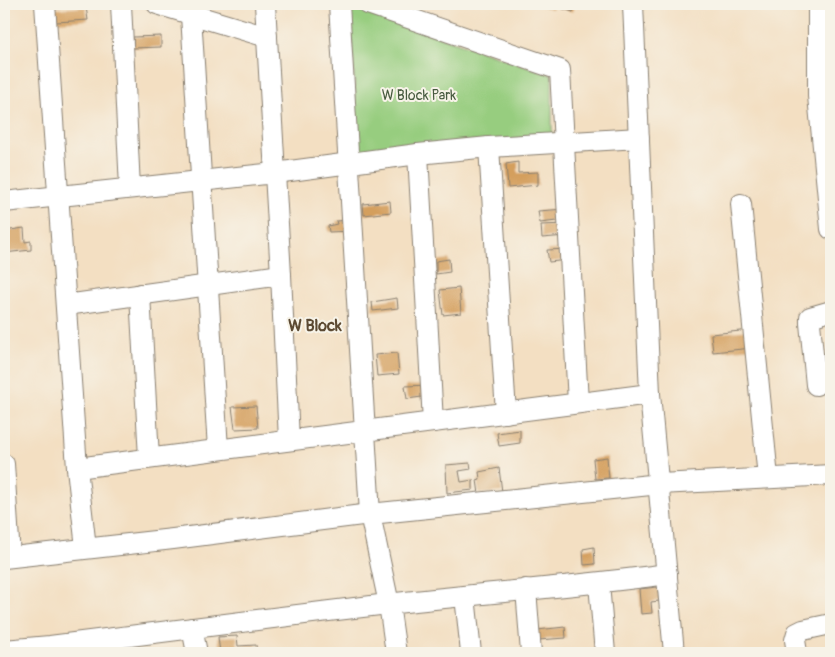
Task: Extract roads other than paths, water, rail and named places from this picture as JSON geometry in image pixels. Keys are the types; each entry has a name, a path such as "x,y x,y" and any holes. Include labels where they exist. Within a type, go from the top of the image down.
{"street":[{"path":"44,4 77,468 86,548"},
{"path":"121,4 130,188"},
{"path":"157,4 267,37"},
{"path":"265,4 276,173 289,440"},
{"path":"339,4 370,514 389,604 396,653"},
{"path":"368,4 560,70 578,403"},
{"path":"818,4 825,97 831,229"},
{"path":"629,5 639,138 650,394 660,484 674,653"},
{"path":"191,15 218,450"},
{"path":"4,202 276,173 418,154 489,147 639,138"},
{"path":"489,147 506,412"},
{"path":"418,154 433,422"},
{"path":"741,204 768,478"},
{"path":"66,304 281,275"},
{"path":"140,294 149,458"},
{"path":"816,385 810,317 831,311"},
{"path":"77,468 650,394"},
{"path":"4,464 7,557 173,539 370,514 660,484 831,475"},
{"path":"4,650 50,650 123,645 192,628 526,589 599,584 666,574"},
{"path":"599,584 605,653"},
{"path":"526,589 532,653"},
{"path":"465,596 471,653"},
{"path":"797,653 795,640 797,633 831,624"},
{"path":"192,628 197,653"}],"district":[{"name":"W Block","path":"315,325"}],"park label":[{"name":"W Block Park","path":"419,95"}]}
